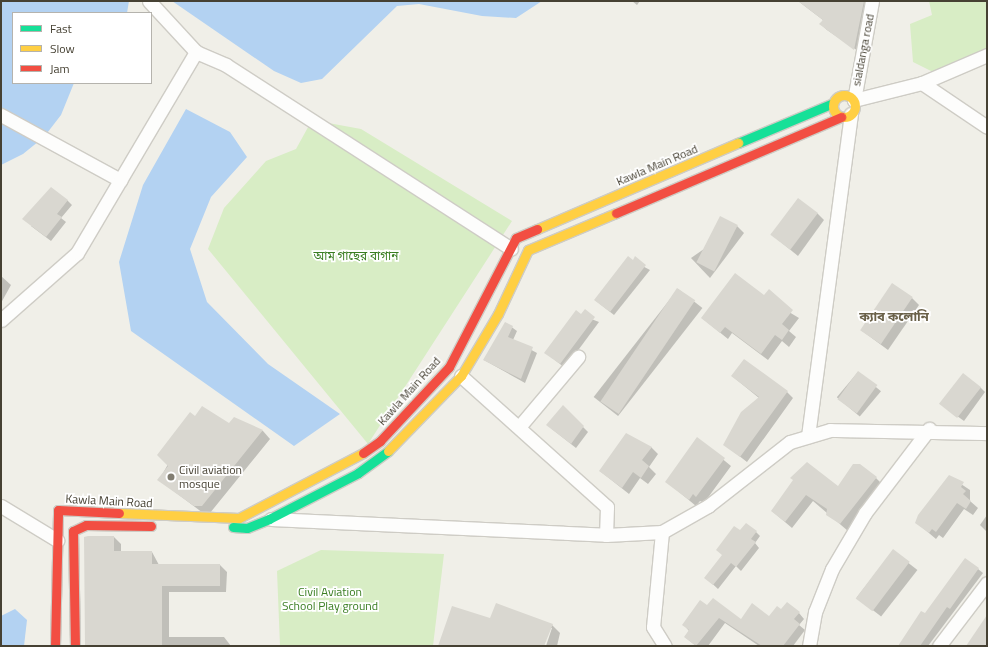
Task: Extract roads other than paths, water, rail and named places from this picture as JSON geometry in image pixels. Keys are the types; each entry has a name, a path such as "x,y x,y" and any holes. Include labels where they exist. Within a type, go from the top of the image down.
{"street":[{"path":"149,1 196,52 226,65 511,249"},
{"name":"sialdanga road","path":"854,100 872,1"},
{"path":"1,320 77,253 196,52"},
{"path":"808,436 846,116 855,109 854,100 922,83 987,55"},
{"path":"922,83 987,127"},
{"name":"Kawla Main Road","path":"55,646 58,510 239,518 349,464 380,441 449,367 516,238 833,103 844,94 854,100"},
{"path":"833,103 834,110 846,116"},
{"path":"1,116 120,180"},
{"name":"Kawla Main Road","path":"186,527 247,528 269,519 358,473 389,450 461,376 498,314 528,250 846,116"},
{"path":"519,427 578,357"},
{"path":"461,376 607,507 606,535"},
{"path":"808,646 815,612 832,569 864,513 929,429"},
{"path":"269,519 606,535 662,532 708,506 790,442 808,436 830,430 929,429 987,432"},
{"path":"1,506 57,540"},
{"name":"Kawla Main Road","path":"74,646 73,531 86,525 163,526"},
{"path":"662,532 653,627 665,646"},
{"path":"939,646 987,583"}],"water":[{"path":"1,1 129,1 127,12 12,12 12,84 74,84 61,115 44,137 23,154 1,165"},
{"path":"172,1 542,1 516,18 482,16 419,4 397,6 322,79 301,83 274,71"},
{"path":"186,109 230,132 247,157 211,197 190,249 207,302 268,364 340,414 294,446 131,331 119,262 143,185"},
{"path":"15,609 27,620 24,646 1,646 1,616"}],"place":[{"name":"Civil aviation mosque","path":"171,477"}],"district":[{"name":"ক্যাব কলোনি","path":"894,316"}],"park label":[{"name":"আম গাছের বাগান","path":"356,256"},
{"name":"Civil Aviation School Play ground","path":"330,599"}]}
